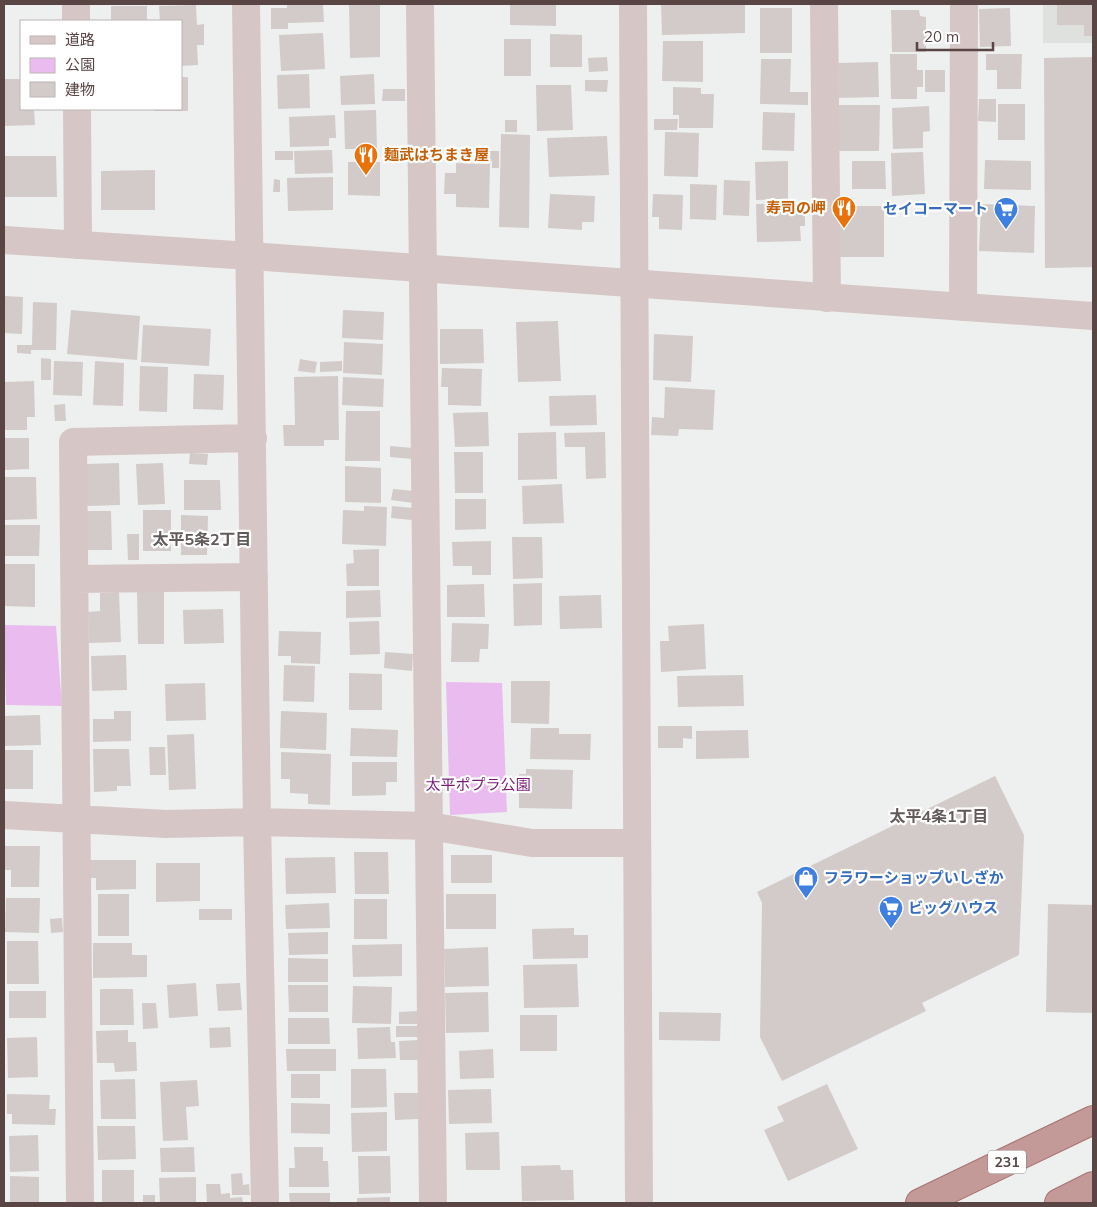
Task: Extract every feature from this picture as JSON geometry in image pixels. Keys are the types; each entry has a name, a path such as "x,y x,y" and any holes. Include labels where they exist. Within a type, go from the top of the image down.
{"highway":[{"name":"231","path":"920,1203 1093,1120"},
{"path":"1059,1203 1093,1186"}],"street":[{"path":"76,4 76,20"},
{"path":"246,4 257,822 265,1203"},
{"path":"420,4 425,269 433,1203"},
{"path":"633,4 639,1203"},
{"path":"824,4 827,298"},
{"path":"963,307 964,4"},
{"path":"77,110 78,245"},
{"path":"4,240 1093,316"},
{"path":"80,1203 73,442 253,438"},
{"path":"75,579 254,577"},
{"path":"4,815 166,824 257,822 429,826 532,843 637,843"}],"shaded area":[{"path":"1043,4 1093,4 1093,43 1043,43"}],"green space":[{"path":"4,625 56,626 62,706 6,705"},
{"name":"太平ポプラ公園","path":"446,682 502,683 507,812 450,815"}],"building":[{"path":"287,4 323,4 324,22 288,23 288,29 271,29 271,8 287,8"},
{"path":"349,4 380,4 380,57 350,58"},
{"path":"510,4 556,4 556,26 510,25"},
{"path":"661,4 745,4 745,33 662,35"},
{"path":"1057,4 1093,4 1093,36 1084,36 1084,25 1057,25"},
{"path":"196,5 197,25 204,24 204,45 197,45 198,65 182,66 182,20 160,20 159,6"},
{"path":"111,6 147,6 147,20 111,20"},
{"path":"760,8 792,8 792,53 760,53"},
{"path":"1010,8 1011,46 980,47 979,9"},
{"path":"891,10 919,10 920,16 926,17 926,52 892,52"},
{"path":"323,33 325,69 281,71 279,35"},
{"path":"550,34 582,35 582,67 550,67"},
{"path":"504,39 531,39 531,76 504,76"},
{"path":"663,41 703,41 703,82 662,81"},
{"path":"890,54 917,54 917,70 923,70 923,87 917,87 917,99 891,99"},
{"path":"986,54 1022,54 1021,89 997,89 997,70 986,70"},
{"path":"607,57 608,71 589,72 588,58"},
{"path":"1093,57 1093,267 1045,268 1044,58"},
{"path":"761,59 791,59 790,92 808,92 808,105 760,104"},
{"path":"878,62 879,97 839,98 838,63"},
{"path":"925,70 945,70 945,92 925,92"},
{"path":"309,74 310,108 278,109 277,75"},
{"path":"374,74 375,104 341,105 340,76"},
{"path":"182,77 188,77 188,111 154,111 182,110"},
{"path":"4,79 20,79 20,110 34,110 35,125 4,126"},
{"path":"585,80 608,80 607,92 585,91"},
{"path":"536,85 571,85 573,130 537,131"},
{"path":"673,87 701,88 701,94 714,94 713,128 679,128 679,115 673,115"},
{"path":"383,89 405,89 405,101 382,101"},
{"path":"979,99 996,99 996,122 978,121"},
{"path":"998,104 1025,104 1025,140 998,140"},
{"path":"838,105 880,105 879,151 838,151"},
{"path":"929,106 930,131 923,132 923,148 893,149 892,108"},
{"path":"376,110 377,149 345,149 344,111"},
{"path":"763,112 795,113 794,151 762,150"},
{"path":"335,115 336,138 329,138 329,146 290,147 289,117"},
{"path":"654,119 678,119 677,130 654,130"},
{"path":"505,120 517,120 517,132 505,132"},
{"path":"665,132 699,133 698,177 664,176"},
{"path":"501,134 530,135 529,228 499,227"},
{"path":"607,136 609,175 549,177 547,138"},
{"path":"332,150 333,173 295,174 294,151"},
{"path":"275,151 293,151 293,160 275,160"},
{"path":"477,151 499,151 499,168 492,168 492,161 477,161"},
{"path":"923,152 925,194 892,196 891,153"},
{"path":"4,156 56,156 57,197 4,197"},
{"path":"985,160 1031,161 1031,190 984,189"},
{"path":"788,161 788,199 756,200 755,162"},
{"path":"852,161 885,161 886,189 852,189"},
{"path":"348,162 380,162 380,196 348,195"},
{"path":"456,163 490,164 489,208 456,207 456,194 444,194 445,173 456,173"},
{"path":"155,170 155,210 101,210 101,171"},
{"path":"333,177 333,210 288,211 287,178"},
{"path":"274,179 280,180 280,192 273,192"},
{"path":"724,180 750,181 749,216 723,215"},
{"path":"690,184 717,185 716,220 690,219"},
{"path":"550,194 595,196 594,222 582,222 582,230 548,228"},
{"path":"653,194 683,195 682,230 659,229 659,217 652,217"},
{"path":"805,203 805,226 800,226 801,241 757,242 756,204"},
{"path":"981,204 1035,206 1034,253 979,251"},
{"path":"835,206 884,206 884,257 836,257"},
{"path":"4,296 23,297 22,334 4,333"},
{"path":"33,302 57,303 56,350 31,350 31,354 17,353 17,345 32,345"},
{"path":"71,310 140,316 137,360 67,354"},
{"path":"343,310 384,312 383,340 342,338"},
{"path":"558,321 561,381 518,382 516,322"},
{"path":"143,325 211,329 209,366 141,362"},
{"path":"440,329 483,329 484,363 440,364"},
{"path":"654,334 693,336 691,382 653,380"},
{"path":"344,342 383,344 382,375 343,373"},
{"path":"41,358 51,359 51,380 41,380"},
{"path":"300,359 317,362 315,373 298,371"},
{"path":"54,361 83,362 82,396 53,395"},
{"path":"95,361 124,363 123,406 93,405"},
{"path":"342,361 342,371 320,372 320,362"},
{"path":"140,366 168,367 167,412 139,411"},
{"path":"442,368 482,369 481,406 448,405 448,387 441,387"},
{"path":"194,374 224,375 223,410 193,409"},
{"path":"338,376 339,440 324,440 324,446 284,446 283,425 295,425 294,377"},
{"path":"343,377 384,379 383,407 342,405"},
{"path":"34,381 35,417 27,417 27,430 4,430 4,382"},
{"path":"665,387 715,390 713,430 679,429 678,436 651,435 652,417 664,418"},
{"path":"596,395 597,425 550,426 549,396"},
{"path":"65,404 66,421 55,421 54,405"},
{"path":"346,411 380,411 380,461 345,461"},
{"path":"488,412 489,446 455,447 453,413"},
{"path":"556,432 557,479 518,480 518,433"},
{"path":"605,432 606,478 586,479 585,447 565,447 564,433"},
{"path":"4,438 29,438 29,469 4,470"},
{"path":"390,446 413,448 412,459 390,457"},
{"path":"454,452 483,452 483,493 455,493"},
{"path":"190,453 208,454 207,465 189,464"},
{"path":"119,463 120,505 87,506 86,464"},
{"path":"163,463 165,504 138,505 136,464"},
{"path":"345,466 381,468 381,503 345,502"},
{"path":"4,477 36,477 37,519 4,520"},
{"path":"184,480 220,480 221,510 184,510"},
{"path":"562,484 564,523 523,524 522,486"},
{"path":"393,489 414,491 413,503 391,500"},
{"path":"455,499 486,499 486,529 455,530"},
{"path":"364,506 387,507 386,546 342,544 343,510 364,511"},
{"path":"392,506 413,508 412,520 391,518"},
{"path":"143,510 171,510 171,551 143,551"},
{"path":"86,511 111,511 112,550 86,550"},
{"path":"181,515 208,516 207,555 181,555"},
{"path":"4,525 40,525 39,556 4,556"},
{"path":"127,534 139,534 139,560 128,560"},
{"path":"512,537 542,537 543,578 513,579"},
{"path":"491,541 491,575 472,575 472,566 453,566 452,542"},
{"path":"379,549 379,586 347,586 346,564 354,563 353,550"},
{"path":"4,564 35,564 35,607 4,606"},
{"path":"542,583 542,625 514,626 513,584"},
{"path":"484,584 485,617 447,617 447,585"},
{"path":"137,589 164,589 164,644 138,644"},
{"path":"380,590 381,617 346,618 346,591"},
{"path":"119,592 121,642 89,643 88,612 100,611 100,593"},
{"path":"601,595 602,628 560,629 559,596"},
{"path":"223,609 224,643 184,644 183,610"},
{"path":"379,621 380,654 350,655 349,622"},
{"path":"452,623 489,624 488,649 480,649 479,662 451,662"},
{"path":"704,624 706,669 661,672 660,641 669,641 668,626"},
{"path":"279,631 321,632 320,664 291,663 291,656 278,656"},
{"path":"385,652 413,654 412,671 384,668"},
{"path":"126,655 127,690 92,691 91,656"},
{"path":"284,665 315,666 314,702 283,701"},
{"path":"349,673 382,674 382,710 349,710"},
{"path":"743,675 744,706 678,707 677,676"},
{"path":"511,681 550,681 549,724 511,723"},
{"path":"205,683 206,720 166,721 165,684"},
{"path":"114,711 131,711 131,741 93,742 93,719 114,719"},
{"path":"281,711 327,713 326,750 280,748"},
{"path":"40,715 41,745 4,746 4,716"},
{"path":"658,726 692,726 692,739 683,738 683,748 658,748"},
{"path":"351,728 398,730 397,757 350,756"},
{"path":"531,728 559,728 559,734 591,734 590,760 530,759"},
{"path":"748,730 749,758 696,759 696,731"},
{"path":"194,734 196,789 169,790 167,735"},
{"path":"149,747 165,747 166,775 150,775"},
{"path":"93,749 129,749 131,786 117,786 117,791 94,792"},
{"path":"4,750 33,750 33,789 4,789"},
{"path":"281,752 331,754 330,805 308,804 308,794 290,793 290,779 281,779"},
{"path":"352,762 397,762 397,782 386,782 386,795 352,796"},
{"path":"526,769 573,770 572,809 519,808 519,774 526,774"},
{"name":"ビッグハウス","path":"995,776 1024,835 1019,955 922,1003 926,1011 782,1081 760,1037 762,903 757,892"},
{"path":"5,846 40,846 39,887 11,887 11,870 4,870"},
{"path":"354,852 388,852 389,894 355,894"},
{"path":"451,855 492,855 492,883 451,883"},
{"path":"335,857 336,893 286,894 285,858"},
{"path":"90,860 136,860 136,889 96,890 96,878 90,878"},
{"path":"156,863 200,863 200,901 156,902"},
{"path":"98,894 129,894 129,936 98,936"},
{"path":"446,894 496,894 496,929 446,929"},
{"path":"6,898 40,898 39,933 5,932"},
{"path":"354,899 387,899 387,939 354,939"},
{"path":"329,903 330,928 286,929 285,905"},
{"path":"1048,904 1093,905 1093,1013 1046,1012"},
{"path":"199,909 232,909 232,920 199,920"},
{"path":"62,918 63,932 51,933 50,919"},
{"path":"574,928 574,935 588,935 588,958 533,959 532,929"},
{"path":"328,932 328,954 289,955 288,933"},
{"path":"7,941 38,941 39,984 7,984"},
{"path":"93,943 132,943 132,955 147,955 147,977 93,978"},
{"path":"402,944 402,976 353,977 352,945"},
{"path":"488,947 489,986 445,987 444,949"},
{"path":"288,958 328,959 328,982 288,982"},
{"path":"577,964 579,1007 524,1008 523,965"},
{"path":"196,983 198,1016 169,1018 167,985"},
{"path":"240,983 242,1010 218,1011 216,984"},
{"path":"288,985 328,985 328,1012 289,1012"},
{"path":"353,986 392,987 391,1024 352,1023"},
{"path":"100,989 133,989 134,1025 100,1025"},
{"path":"9,991 46,991 46,1018 9,1018"},
{"path":"488,992 489,1032 446,1033 445,993"},
{"path":"142,1003 156,1003 158,1028 143,1029"},
{"path":"418,1011 419,1024 399,1024 399,1012"},
{"path":"659,1012 721,1013 720,1041 659,1040"},
{"path":"520,1015 557,1015 557,1051 520,1051"},
{"path":"288,1018 329,1018 330,1044 288,1044"},
{"path":"396,1026 421,1026 421,1037 396,1037"},
{"path":"230,1027 231,1047 210,1048 209,1028"},
{"path":"390,1027 391,1042 395,1042 396,1058 358,1059 357,1028"},
{"path":"128,1030 128,1042 136,1042 137,1071 115,1072 114,1063 97,1063 96,1031"},
{"path":"37,1037 38,1077 8,1078 7,1038"},
{"path":"419,1040 420,1060 400,1060 399,1041"},
{"path":"286,1049 336,1049 336,1071 287,1071"},
{"path":"493,1049 494,1078 460,1079 459,1051"},
{"path":"351,1069 386,1069 387,1107 351,1108"},
{"path":"291,1074 320,1074 320,1098 291,1098"},
{"path":"135,1079 136,1119 101,1119 100,1080"},
{"path":"197,1080 199,1106 186,1107 188,1140 163,1141 160,1082"},
{"path":"827,1084 858,1149 788,1181 764,1130 784,1121 777,1107"},
{"path":"491,1089 492,1123 449,1124 448,1090"},
{"path":"394,1093 418,1093 418,1119 395,1120"},
{"path":"7,1094 50,1095 49,1109 56,1109 55,1125 12,1124 12,1114 7,1114"},
{"path":"291,1103 330,1104 330,1134 291,1133"},
{"path":"387,1112 387,1151 352,1152 351,1113"},
{"path":"97,1126 135,1126 136,1159 98,1160"},
{"path":"499,1132 500,1170 466,1170 465,1133"},
{"path":"38,1135 39,1171 10,1172 9,1136"},
{"path":"194,1147 195,1172 161,1172 160,1148"},
{"path":"294,1147 323,1147 323,1161 328,1161 329,1187 289,1187 289,1168 295,1168"},
{"path":"358,1156 390,1156 391,1193 359,1194"},
{"path":"560,1165 561,1170 573,1170 574,1200 522,1201 521,1166"},
{"path":"102,1170 134,1170 134,1203 102,1203"},
{"path":"242,1173 243,1185 249,1184 250,1195 232,1195 231,1174"},
{"path":"10,1176 39,1177 39,1203 10,1203"},
{"path":"196,1177 196,1203 160,1203 159,1178"},
{"path":"206,1184 220,1184 221,1194 230,1193 230,1198 242,1197 243,1203 207,1203"},
{"path":"289,1193 330,1193 330,1203 290,1203"},
{"path":"143,1195 155,1195 155,1203 143,1203"},
{"path":"390,1197 390,1203 357,1203 357,1198"}],"place":[{"name":"麺武はちまき屋","path":"366,176"},
{"name":"寿司の岬","path":"844,229"},
{"name":"セイコーマート","path":"1006,230"},
{"name":"フラワーショップいしざか","path":"806,899"},
{"name":"ビッグハウス","path":"891,929"}],"district":[{"name":"太平5条2丁目","path":"202,539"},
{"name":"太平4条1丁目","path":"939,816"}]}
